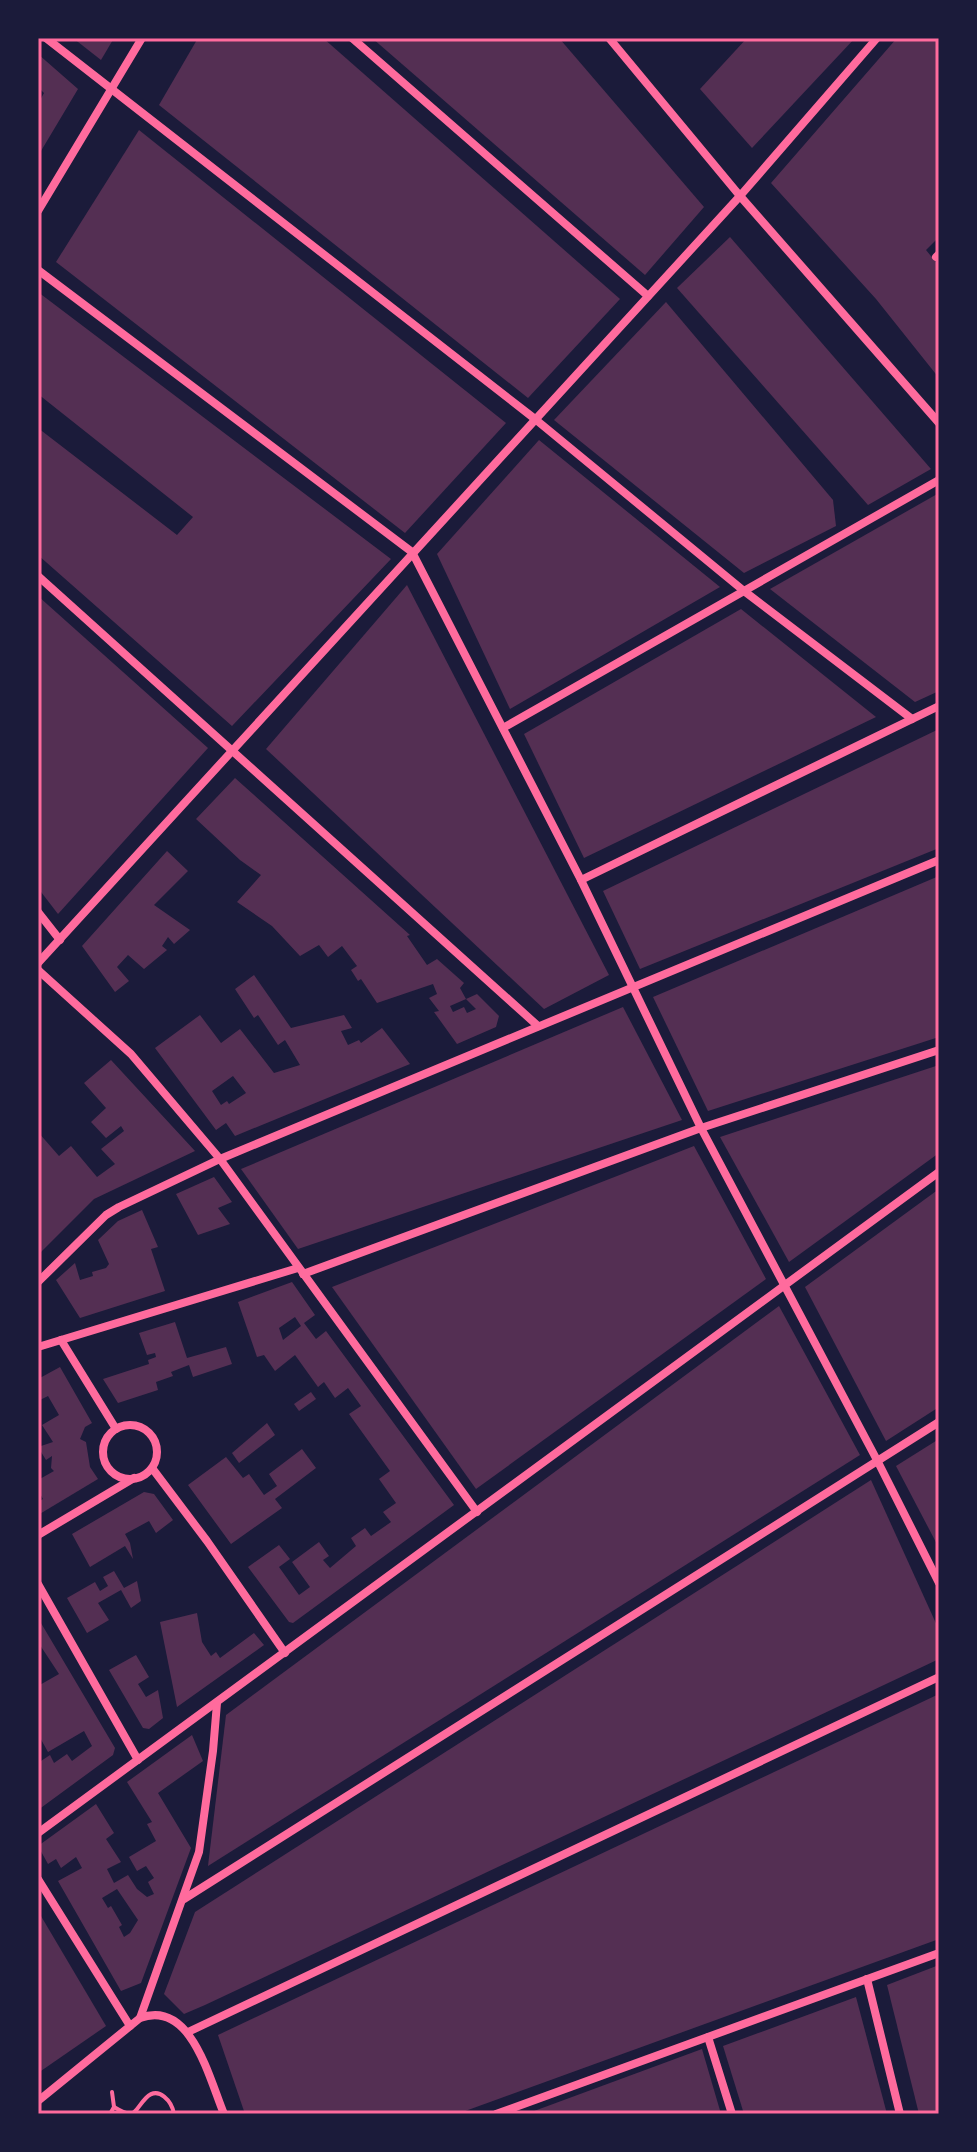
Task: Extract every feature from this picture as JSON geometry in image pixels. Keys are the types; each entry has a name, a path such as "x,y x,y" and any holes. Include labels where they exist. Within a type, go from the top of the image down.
{"street":[{"path":"46,38 535,419 744,591 912,719"},
{"path":"38,211 142,38"},
{"path":"352,38 648,296"},
{"path":"609,38 740,196 939,423"},
{"path":"38,963 740,196 877,38"},
{"path":"38,270 412,552 581,880 701,1128 939,1583"},
{"path":"503,728 939,480"},
{"path":"38,576 538,1026"},
{"path":"581,880 939,706"},
{"path":"38,1282 106,1215 220,1159 939,860"},
{"path":"38,912 60,940"},
{"path":"38,970 131,1054 220,1159 477,1512"},
{"path":"38,1347 301,1271 701,1128 939,1050"},
{"path":"38,1833 939,1172"},
{"path":"61,1340 116,1429"},
{"path":"184,1899 939,1422"},
{"path":"38,1535 152,1468 157,1453 156,1444 147,1431 132,1425 116,1429 106,1442 104,1459 114,1473 134,1478"},
{"path":"152,1468 285,1653"},
{"path":"38,1584 138,1760"},
{"path":"188,2032 939,1677"},
{"path":"140,2018 199,1852 217,1703"},
{"path":"38,1879 130,2026"},
{"path":"496,2114 939,1953"},
{"path":"867,1979 900,2114"},
{"path":"38,2101 140,2018 155,2013 172,2018 188,2032 224,2114"},
{"path":"708,2037 732,2114"}],"path":[{"path":"112,2092 112,2114"},
{"path":"114,2107 124,2113 134,2112 139,2110 146,2098 165,2096 173,2106 174,2114"}],"building":[{"path":"73,38 114,38 101,60"},
{"path":"198,38 323,38 620,299 528,398 159,105"},
{"path":"372,38 559,38 704,207 645,275"},
{"path":"747,38 855,38 752,148 700,89"},
{"path":"897,38 939,38 939,237 926,250 939,266 939,378 876,299 771,183"},
{"path":"38,54 78,89 38,156 38,104 44,93 38,87 41,68 38,66"},
{"path":"139,130 506,423 405,533 56,262"},
{"path":"730,237 931,469 868,505 677,288"},
{"path":"38,292 391,559 232,726 38,555 38,428 177,535 193,517 38,394"},
{"path":"666,302 833,500 836,526 744,573 554,420"},
{"path":"539,440 720,587 510,709 437,554"},
{"path":"939,493 939,691 915,702 770,589"},
{"path":"407,585 609,975 544,1009 266,749"},
{"path":"38,596 208,748 58,914 38,888"},
{"path":"741,609 876,717 584,858 524,734"},
{"path":"939,729 939,848 640,969 603,891"},
{"path":"235,778 410,935 407,936 427,965 437,959 464,983 460,988 466,999 477,994 499,1016 496,1027 457,1044 434,1012 439,1011 429,998 437,994 433,984 377,1003 351,970 357,966 342,946 328,957 319,945 300,956 272,926 237,902 261,875 196,819","holes":["466,999 476,1009 467,1013 464,1007 453,1012 450,1006"]},
{"path":"167,851 188,871 154,905 190,930 174,944 168,937 162,946 167,950 144,969 128,955 117,967 129,981 115,992 82,946"},
{"path":"939,876 939,1037 708,1111 653,997"},
{"path":"254,975 291,1028 344,1015 352,1028 341,1031 348,1045 359,1040 361,1043 382,1028 410,1064 235,1136 226,1123 216,1130 155,1048 200,1015 221,1043 240,1029 274,1073 300,1065 285,1040 278,1045 258,1015 254,1018 235,989","holes":["233,1076 246,1093 229,1104 227,1101 221,1105 212,1091"]},
{"path":"623,1007 682,1120 298,1249 241,1169"},
{"path":"111,1060 195,1151 94,1199 38,1255 38,1132 59,1156 71,1146 97,1177 115,1164 101,1149 124,1131 121,1126 106,1138 91,1122 106,1108 84,1083"},
{"path":"939,1065 939,1153 789,1262 720,1137"},
{"path":"694,1146 766,1279 476,1489 332,1287"},
{"path":"214,1177 232,1202 218,1208 230,1224 198,1235 176,1194"},
{"path":"939,1189 939,1407 886,1441 805,1287"},
{"path":"142,1210 158,1247 151,1249 165,1291 80,1318 56,1280 75,1263 80,1280 106,1268 109,1264 98,1240 118,1221"},
{"path":"292,1282 315,1315 304,1323 316,1339 326,1331 454,1505 293,1623 289,1622 248,1567 279,1545 290,1559 279,1567 299,1595 310,1587 292,1562 319,1542 329,1556 323,1560 330,1568 356,1546 351,1538 365,1528 371,1536 391,1522 383,1512 396,1503 379,1479 390,1471 349,1414 361,1406 348,1388 335,1398 324,1382 318,1387 295,1355 275,1371 264,1355 257,1357 238,1302","holes":["295,1317 301,1326 283,1340 279,1328"]},
{"path":"779,1306 860,1455 208,1866 226,1715"},
{"path":"175,1322 187,1358 226,1347 232,1364 193,1377 189,1365 171,1372 173,1376 156,1382 158,1390 118,1403 103,1379 149,1364 148,1360 156,1357 155,1353 147,1355 139,1333"},
{"path":"60,1367 92,1423 85,1427 80,1439 86,1442 90,1467 98,1479 38,1515 38,1502 43,1499 38,1490 38,1480 54,1471 51,1468 52,1456 46,1460 38,1447 53,1442 42,1425 59,1415 48,1396 38,1401 38,1379"},
{"path":"311,1392 316,1399 299,1411 294,1404"},
{"path":"267,1423 275,1435 239,1463 232,1453"},
{"path":"939,1439 939,1548 896,1466"},
{"path":"302,1449 316,1468 275,1499 282,1508 231,1544 188,1485 226,1457 243,1478 249,1474 264,1495 277,1486 269,1474"},
{"path":"871,1480 939,1630 939,1659 205,2005 184,2014 164,1994 195,1912"},
{"path":"144,1492 154,1494 173,1520 156,1533 149,1521 125,1534 133,1559 125,1546 90,1567 72,1534"},
{"path":"114,1571 124,1588 137,1581 141,1601 131,1608 121,1590 98,1603 109,1620 87,1633 67,1598 95,1582 100,1591 108,1586 103,1577"},
{"path":"197,1613 202,1642 211,1656 216,1652 220,1658 254,1633 264,1645 177,1707 160,1622"},
{"path":"38,1618 115,1748 113,1755 38,1810 38,1771 41,1770 38,1763 50,1755 54,1763 67,1754 72,1761 92,1746 84,1731 48,1752 38,1734 38,1686 59,1674 38,1642"},
{"path":"136,1655 149,1677 138,1684 146,1697 158,1690 163,1718 149,1729 143,1728 109,1670"},
{"path":"939,1694 939,1939 457,2114 245,2114 218,2035"},
{"path":"192,1735 203,1761 158,1793 191,1848 141,1983 121,1991 58,1881 82,1868 76,1857 61,1868 56,1859 48,1864 38,1846 96,1804 114,1833 106,1839 121,1862 107,1869 114,1883 128,1875 147,1897 154,1894 148,1882 154,1878 146,1866 137,1871 129,1857 156,1841 147,1824 152,1822 127,1782","holes":["117,1889 138,1920 124,1937 119,1927 122,1925 111,1906 108,1908 102,1898"]},
{"path":"38,1911 106,2026 38,2073"},
{"path":"939,1965 939,2114 919,2114 887,1985"},
{"path":"856,1997 887,2114 744,2114 723,2046"},
{"path":"702,2049 721,2114 526,2114"}]}
